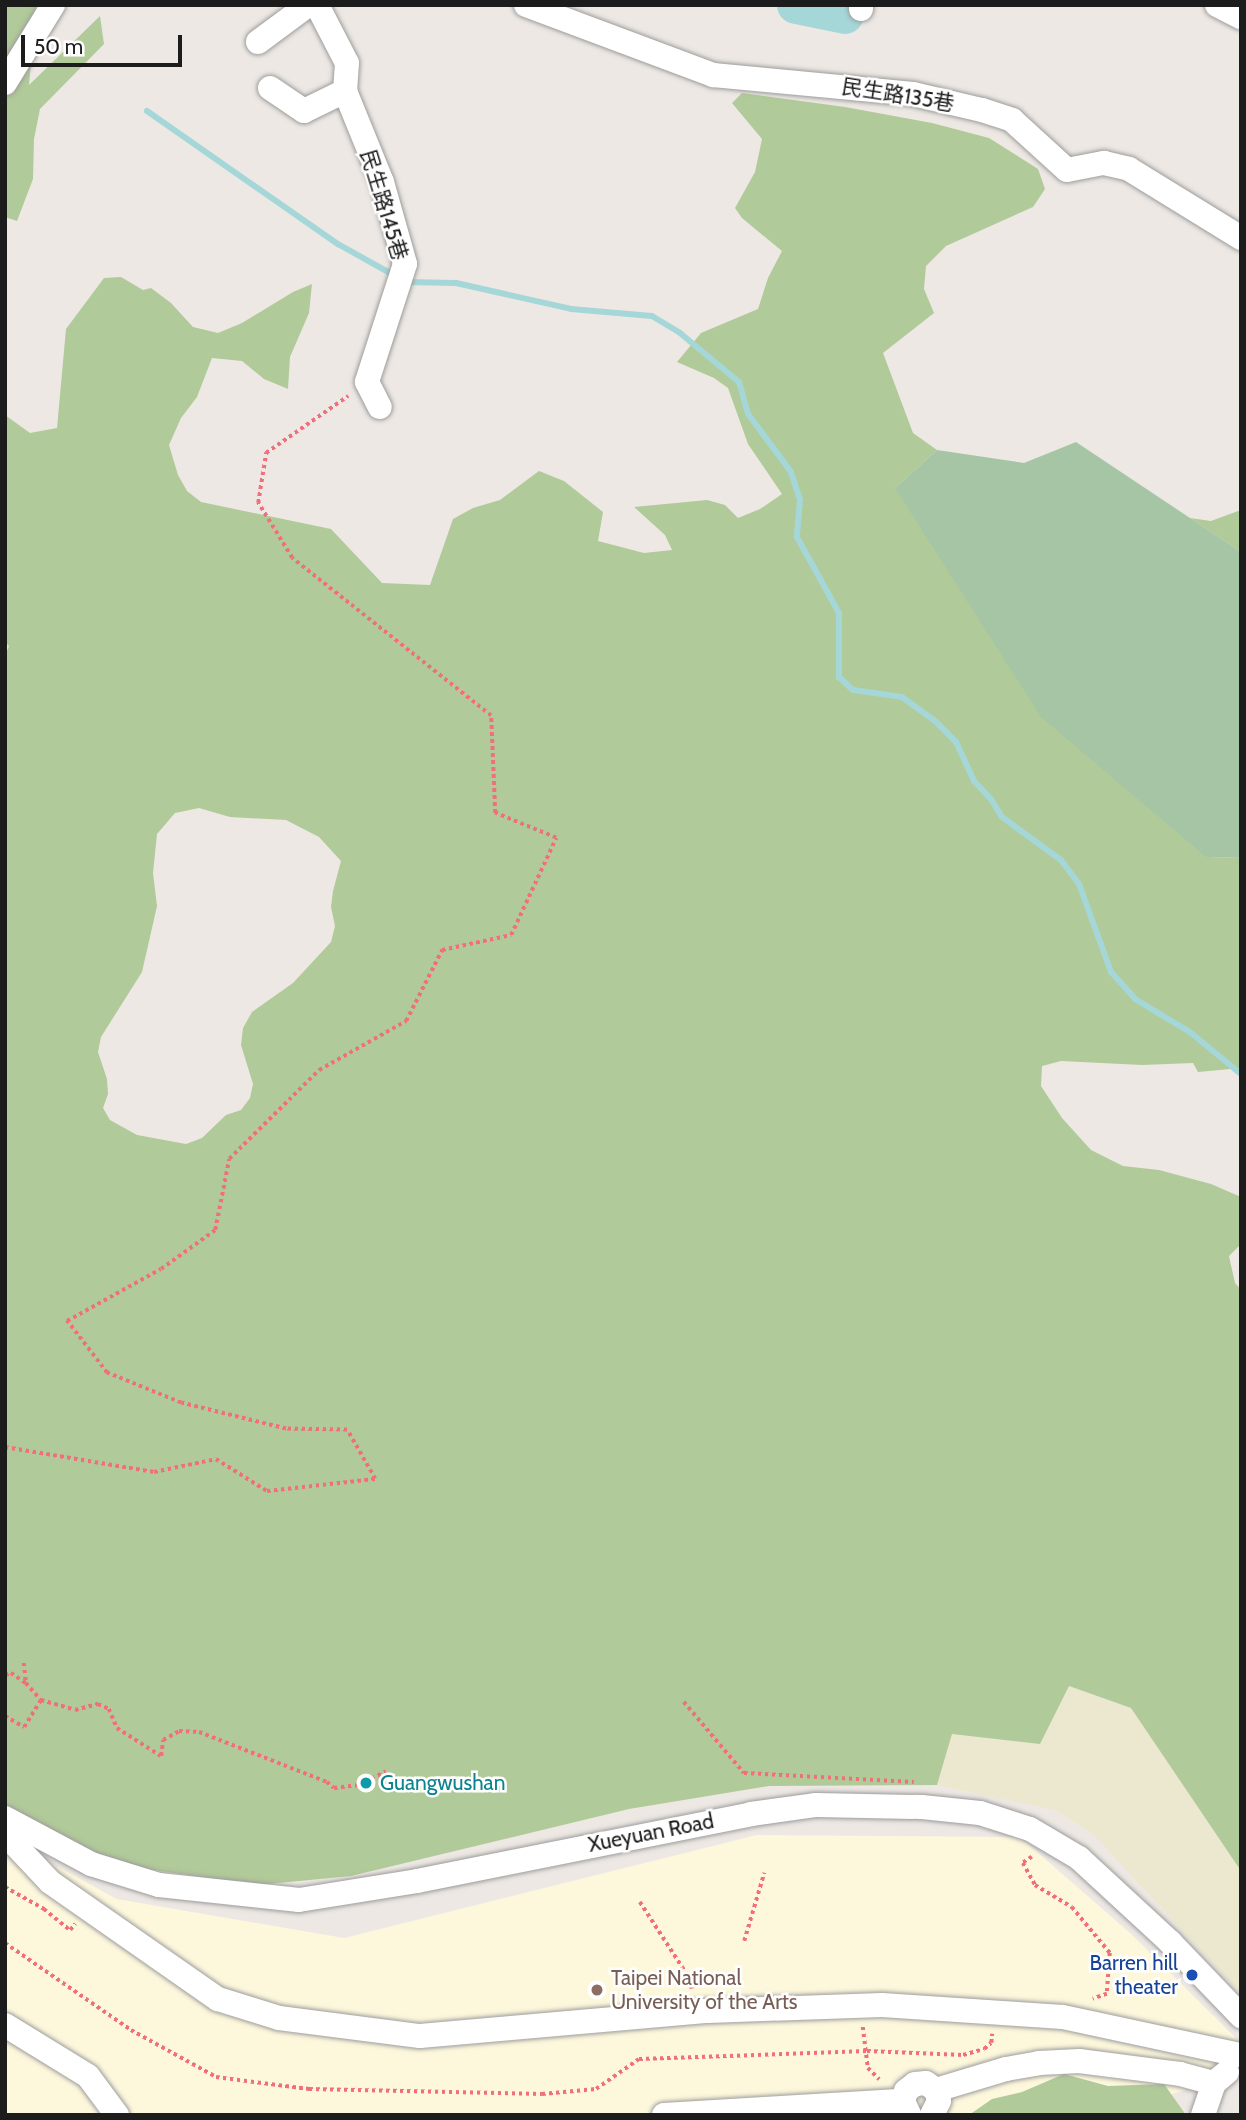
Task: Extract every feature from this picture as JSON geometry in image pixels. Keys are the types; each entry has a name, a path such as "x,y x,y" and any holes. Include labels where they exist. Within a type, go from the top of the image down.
{"street":[{"path":"5,83 53,5"},
{"path":"258,42 308,5"},
{"name":"民生路145巷","path":"317,5 347,63 345,91 382,182 405,264 368,382"},
{"name":"民生路135巷","path":"526,5 713,75 913,94 982,110 1012,120 1067,170 1104,163 1129,169 1241,238"},
{"path":"1217,5 1241,17"},
{"path":"270,88 304,111 345,91"},
{"path":"368,382 380,407"},
{"name":"Xueyuan Road","path":"5,1818 91,1864 159,1885 299,1900 416,1881 751,1814 816,1805 922,1807 980,1813 1030,1829 1079,1858 1170,1942 1241,2016"},
{"path":"5,1834 50,1882 218,1999 279,2018 420,2036 697,2012 859,2006 995,2011 1063,2017 1241,2055"},
{"path":"5,2025 88,2076 117,2115"},
{"path":"936,2090 1017,2067 1079,2061 1146,2069 1214,2083"},
{"path":"1203,2115 1214,2083 1241,2061"},
{"path":"664,2115 906,2108 906,2091 915,2084 926,2083 936,2090 939,2101 932,2115"}],"path":[{"path":"5,1447 154,1472 215,1459 267,1491 375,1479 347,1430 286,1429 181,1403 107,1373 67,1321 161,1269 215,1230 229,1159 319,1070 406,1021 442,950 512,935 556,838 495,813 491,716 292,558 258,503 267,453 368,382"},
{"path":"24,1663 26,1683"},
{"path":"5,1675 10,1673 26,1683 41,1700 75,1710 98,1704 109,1709 117,1728 161,1756 163,1740 179,1731 200,1732 327,1782 334,1788 359,1785 386,1771"},
{"path":"5,1716 24,1727 41,1700"},
{"path":"684,1702 744,1773 925,1782"},
{"path":"1031,1851 1037,1854 1023,1863 1035,1885 1072,1908 1110,1953 1107,1994"},
{"path":"744,1941 764,1873"},
{"path":"640,1902 690,1979 697,2012"},
{"path":"5,1943 131,2030 216,2077 296,2087 542,2094 596,2089 639,2059 867,2051 962,2056 984,2049"},
{"path":"859,2006 868,2068 881,2078 875,2083"}],"shaded area":[{"path":"1069,1686 1131,1708 1241,1871 1241,1994 1093,1834 1055,1810 937,1785 952,1734"},
{"name":"Taipei National University of the Arts","path":"757,1835 1020,1837 1130,1933 1241,2043 1220,2066 1183,2091 1095,2115 5,2115 5,1838 117,1899 344,1938"}],"green space":[{"path":"5,5 36,5 29,85 100,16 104,44 40,109 34,139 33,179 17,221 5,217"},
{"path":"742,93 845,107 932,123 989,138 1038,169 1045,189 1033,207 946,246 926,266 924,289 934,313 883,353 913,433 937,450 895,488 1207,858 1241,857 1241,1068 1198,1072 1193,1063 1142,1065 1061,1061 1042,1066 1041,1086 1062,1118 1091,1150 1123,1166 1159,1170 1211,1184 1241,1197 1241,1244 1229,1256 1235,1283 1241,1290 1241,1871 1131,1708 1069,1686 1040,1744 952,1734 937,1785 769,1786 629,1809 351,1876 257,1885 111,1864 5,1812 5,656 9,646 5,642 5,415 30,433 57,428 66,329 104,278 121,277 143,290 151,288 171,303 193,327 218,333 242,323 293,292 312,284 309,313 290,357 288,389 264,379 242,361 212,358 197,397 181,418 169,445 178,475 187,491 201,502 331,529 382,583 430,585 453,519 473,508 500,500 539,471 564,481 603,512 598,541 644,553 672,550 665,535 634,507 707,500 725,505 738,518 760,509 782,494 748,444 728,388 714,378 677,362 701,333 758,309 768,278 782,251 742,218 735,208 755,172 762,139 732,103","holes":["199,808 230,817 286,820 319,837 341,861 331,907 335,926 331,942 293,983 252,1012 243,1028 241,1045 253,1084 250,1098 241,1110 226,1115 202,1138 186,1144 137,1135 110,1120 103,1108 108,1094 107,1079 98,1052 101,1037 142,972 157,906 153,873 157,834 175,813"]},
{"path":"1076,442 1241,552 1241,857 1207,858 1041,717 895,488 937,450 1024,463"},
{"path":"1241,512 1241,552 1190,518 1211,521"},
{"path":"1064,2074 1108,2086 1164,2084 1186,2115 969,2115 992,2099 1022,2092"}],"waterway":[{"path":"796,5 845,15"},
{"path":"147,111 338,244 397,277"},
{"path":"406,282 456,283 571,309 652,316 680,333 739,382 748,414 791,472 800,500 797,537 839,613 839,677 853,690 902,697 934,720 956,742 974,781 991,799 1002,817 1061,860 1079,884 1111,972 1135,999 1190,1032 1241,1074"}],"place":[{"name":"Guangwushan","path":"366,1783"},
{"name":"Barren hill theater","path":"1192,1975"},
{"name":"Taipei National University of the Arts","path":"597,1990"}]}
